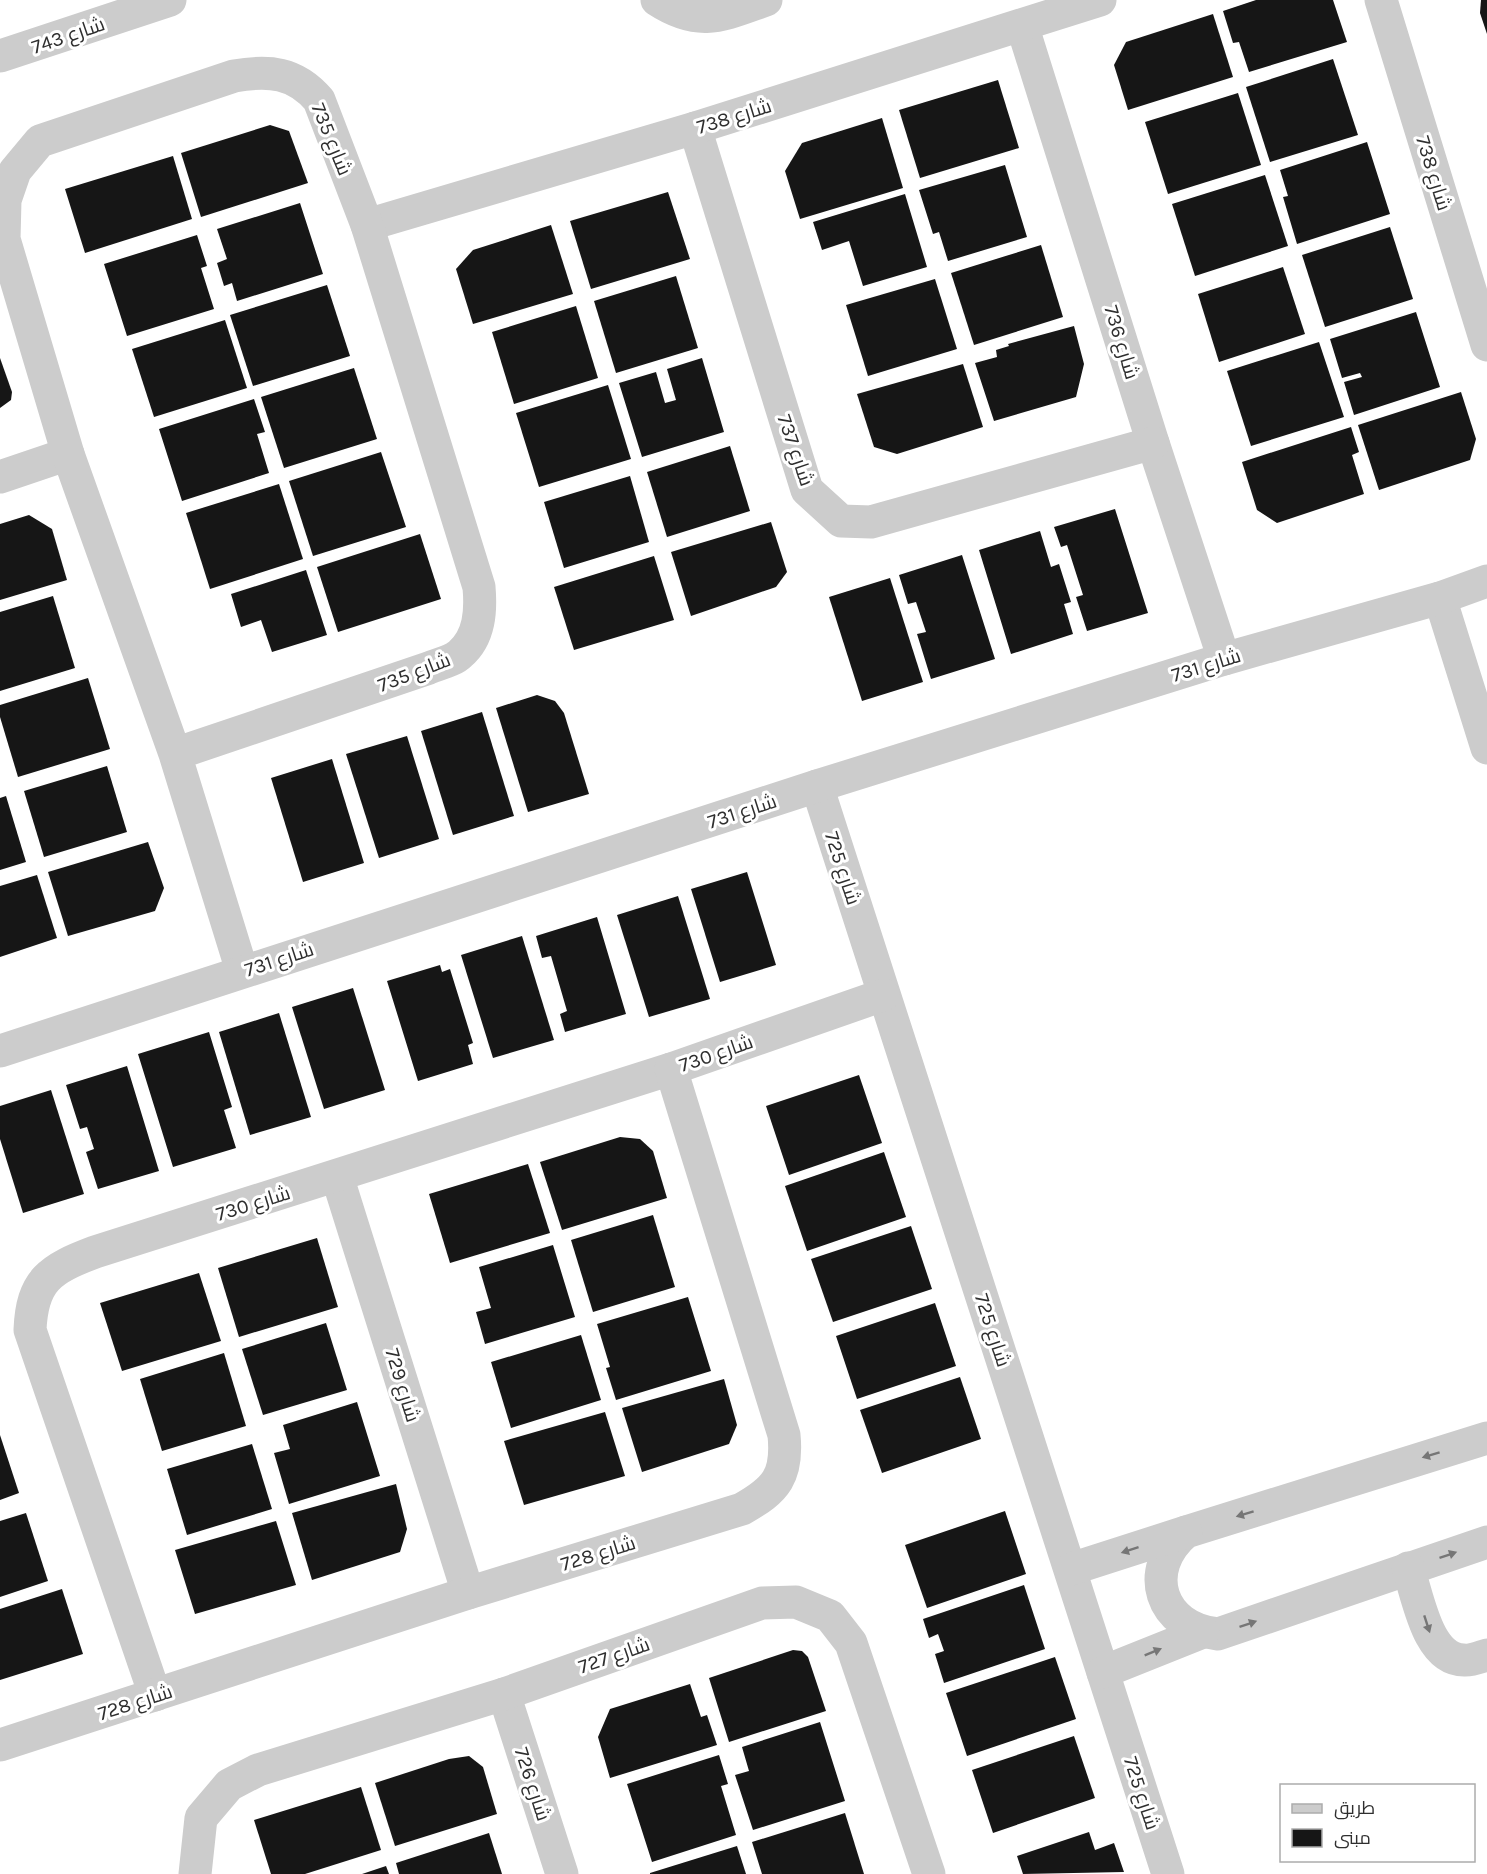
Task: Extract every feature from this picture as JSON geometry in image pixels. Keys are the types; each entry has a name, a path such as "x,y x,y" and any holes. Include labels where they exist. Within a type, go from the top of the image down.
{"street":[{"name":"شارع 743","path":"0,56 170,0"},
{"path":"657,0 674,11 695,18 719,17 766,0"},
{"name":"شارع 738","path":"367,225 695,128 1100,0"},
{"name":"شارع 738","path":"1381,0 1487,345"},
{"name":"شارع 736","path":"1022,25 1224,659"},
{"name":"شارع 735","path":"174,754 429,668 460,654 478,627 481,610 479,587 367,225 319,100 305,84 281,75 257,72 234,76 40,141 15,171 5,200 4,239 68,454 174,754 242,971"},
{"name":"شارع 737","path":"695,128 807,490 841,521 871,522 1153,442"},
{"path":"0,477 68,454"},
{"name":"شارع 731","path":"0,1051 817,786 1224,659 1440,598 1487,580"},
{"path":"1440,598 1487,748"},
{"name":"شارع 725","path":"817,786 1168,1874"},
{"name":"شارع 730","path":"155,1695 30,1330 31,1305 44,1280 65,1264 671,1069 883,995"},
{"name":"شارع 728","path":"0,1745 468,1593 742,1509 763,1497 780,1479 786,1457 784,1436 671,1069"},
{"name":"شارع 729","path":"337,1176 468,1593"},
{"path":"1071,1569 1487,1438"},
{"path":"1186,1532 1174,1543 1166,1556 1161,1572 1161,1587 1167,1603 1176,1616 1188,1626 1203,1632 1218,1634 1487,1542"},
{"path":"1408,1568 1435,1645 1453,1659 1465,1661 1487,1654"},
{"name":"شارع 727","path":"195,1874 201,1818 229,1785 258,1770 504,1694 762,1603 796,1602 830,1616 851,1643 929,1874"},
{"path":"1103,1672 1203,1632"},
{"name":"شارع 726","path":"504,1694 562,1874"}],"building":[{"path":"1256,0 1333,0 1347,42 1249,72 1239,42 1233,43 1223,11"},
{"path":"1481,0 1487,0 1487,34 1480,13"},
{"path":"1213,14 1233,77 1128,110 1114,65 1126,42"},
{"path":"1333,59 1358,135 1270,162 1246,87"},
{"path":"998,80 1019,148 920,178 899,110"},
{"path":"1238,93 1261,165 1168,194 1145,122"},
{"path":"882,118 903,188 800,219 785,171 802,143"},
{"path":"270,125 289,131 308,183 201,217 181,153"},
{"path":"1367,142 1390,214 1297,244 1283,197 1288,196 1280,170"},
{"path":"173,156 192,219 85,253 65,189"},
{"path":"1005,165 1027,237 948,261 939,232 933,234 919,190"},
{"path":"1265,175 1288,246 1195,276 1172,204"},
{"path":"668,192 690,259 591,289 570,221"},
{"path":"905,194 927,267 863,286 849,241 822,250 813,222"},
{"path":"300,203 323,274 237,301 232,283 224,286 217,263 227,259 217,229"},
{"path":"551,225 573,294 473,324 456,269 473,250"},
{"path":"1390,227 1413,299 1325,327 1302,255"},
{"path":"197,235 207,266 201,268 214,309 127,336 104,264"},
{"path":"1041,245 1063,317 974,345 951,273"},
{"path":"1283,267 1305,334 1219,362 1198,294"},
{"path":"676,276 698,348 616,373 594,301"},
{"path":"935,279 957,349 868,376 846,305"},
{"path":"327,285 350,356 253,386 230,315"},
{"path":"576,306 598,378 514,404 492,332"},
{"path":"1416,312 1440,387 1354,415 1344,382 1362,377 1360,373 1342,378 1330,339"},
{"path":"225,320 247,388 154,417 132,349"},
{"path":"1074,326 1084,364 1076,397 994,421 975,363 997,357 996,350 1009,346 1008,344"},
{"path":"1319,342 1344,417 1251,446 1227,371"},
{"path":"0,358 12,392 11,400 0,408"},
{"path":"702,358 724,432 642,457 619,383 656,372 665,403 676,400 667,369"},
{"path":"963,364 983,427 897,454 874,447 857,394"},
{"path":"354,368 377,439 284,468 261,397"},
{"path":"608,385 631,459 539,487 516,413"},
{"path":"1461,392 1476,439 1470,460 1379,490 1358,425"},
{"path":"254,399 265,432 257,434 269,473 182,501 159,429"},
{"path":"1351,427 1359,452 1352,455 1364,494 1277,523 1257,510 1242,462"},
{"path":"730,446 750,511 667,537 647,472"},
{"path":"381,452 406,527 313,556 289,481"},
{"path":"630,476 649,542 564,568 544,502"},
{"path":"279,484 303,559 210,589 186,513"},
{"path":"1115,509 1148,613 1087,631 1076,597 1083,595 1067,545 1061,547 1054,527"},
{"path":"29,515 52,529 67,580 0,600 0,524"},
{"path":"771,522 787,572 776,587 691,616 671,552"},
{"path":"1040,531 1051,567 1059,564 1071,602 1064,604 1073,634 1011,654 979,550"},
{"path":"420,534 441,599 338,632 317,567"},
{"path":"962,555 995,659 931,679 917,634 926,632 916,602 908,604 899,575"},
{"path":"654,556 674,620 574,650 554,587"},
{"path":"306,570 327,635 272,652 261,620 241,627 231,594"},
{"path":"890,578 923,682 862,701 829,597"},
{"path":"53,596 75,668 0,691 0,612"},
{"path":"88,678 110,749 18,777 0,717 0,705"},
{"path":"537,695 555,701 564,713 589,794 528,812 496,708"},
{"path":"482,712 514,816 453,835 421,731"},
{"path":"407,736 439,839 379,858 346,754"},
{"path":"332,759 364,863 303,882 271,778"},
{"path":"107,766 127,832 44,857 24,791"},
{"path":"6,796 26,862 0,870 0,798"},
{"path":"148,842 164,888 155,911 68,936 48,872"},
{"path":"747,872 776,965 720,982 691,889"},
{"path":"37,875 57,938 0,957 0,886"},
{"path":"678,896 710,999 649,1017 617,915"},
{"path":"597,917 626,1014 565,1032 560,1014 567,1011 551,956 542,958 536,936"},
{"path":"522,936 554,1040 493,1058 461,955"},
{"path":"440,965 442,972 450,969 473,1043 468,1045 473,1064 418,1081 387,981"},
{"path":"353,988 385,1090 324,1109 292,1007"},
{"path":"279,1013 311,1117 250,1135 219,1032"},
{"path":"209,1032 232,1107 224,1110 236,1148 173,1167 138,1054"},
{"path":"127,1066 159,1171 98,1189 86,1152 94,1149 87,1127 80,1129 66,1085"},
{"path":"859,1075 882,1143 789,1175 766,1106"},
{"path":"51,1090 84,1194 23,1213 0,1139 0,1106"},
{"path":"620,1137 640,1139 653,1151 667,1198 562,1230 540,1162"},
{"path":"884,1152 906,1217 807,1251 785,1186"},
{"path":"528,1164 550,1233 450,1263 429,1194"},
{"path":"653,1215 675,1287 593,1312 571,1240"},
{"path":"911,1226 932,1289 833,1322 811,1259"},
{"path":"317,1238 338,1307 239,1337 218,1268"},
{"path":"553,1245 575,1317 485,1344 476,1312 491,1308 479,1267"},
{"path":"199,1273 221,1341 122,1371 100,1303"},
{"path":"688,1297 711,1371 616,1400 606,1368 610,1367 597,1324"},
{"path":"935,1303 956,1366 857,1399 836,1336"},
{"path":"326,1323 347,1390 263,1415 242,1349"},
{"path":"581,1335 601,1400 511,1428 491,1362"},
{"path":"224,1353 246,1426 162,1451 140,1379"},
{"path":"960,1377 981,1439 882,1473 860,1410"},
{"path":"724,1379 737,1425 729,1444 642,1472 622,1408"},
{"path":"357,1402 380,1476 289,1504 274,1453 290,1449 283,1425"},
{"path":"605,1412 625,1476 524,1505 504,1441"},
{"path":"0,1435 19,1493 0,1500"},
{"path":"252,1444 272,1509 187,1535 167,1469"},
{"path":"396,1484 407,1529 400,1552 312,1580 292,1513"},
{"path":"1005,1511 1026,1574 927,1608 905,1545"},
{"path":"26,1513 48,1581 0,1597 0,1521"},
{"path":"276,1521 296,1585 195,1614 175,1550"},
{"path":"1024,1585 1045,1649 944,1683 935,1654 944,1651 938,1634 929,1638 923,1619"},
{"path":"62,1589 83,1654 0,1680 0,1609"},
{"path":"793,1650 802,1651 808,1657 826,1711 729,1742 709,1678"},
{"path":"1055,1657 1076,1719 967,1756 946,1693"},
{"path":"690,1684 701,1717 707,1715 717,1745 610,1778 598,1737 610,1709"},
{"path":"820,1722 845,1801 753,1830 735,1775 749,1771 742,1747"},
{"path":"1074,1736 1095,1798 993,1833 972,1770"},
{"path":"719,1755 728,1784 721,1786 736,1835 652,1862 627,1784"},
{"path":"469,1756 483,1767 497,1814 395,1846 375,1783 449,1759"},
{"path":"361,1787 381,1850 305,1874 271,1874 254,1820"},
{"path":"845,1813 864,1874 762,1874 752,1842"},
{"path":"1089,1832 1095,1850 1114,1843 1124,1872 1023,1874 1017,1856"},
{"path":"489,1833 502,1874 399,1874 396,1863"},
{"path":"737,1846 746,1874 650,1874 650,1873"},
{"path":"386,1866 389,1874 362,1874"}]}
